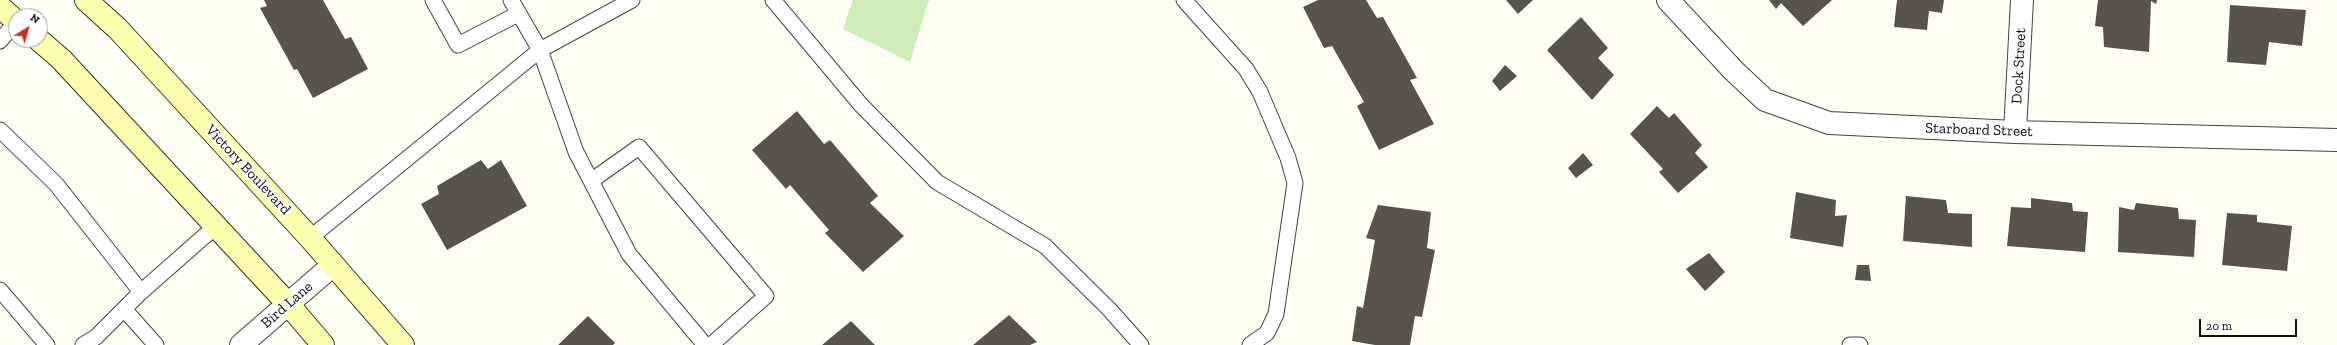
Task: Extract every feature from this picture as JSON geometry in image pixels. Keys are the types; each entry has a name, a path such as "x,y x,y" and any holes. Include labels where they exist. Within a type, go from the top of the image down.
{"main road":[{"name":"Victory Boulevard","path":"86,0 118,29 310,238 403,345"},
{"path":"0,7 8,14"},
{"path":"48,48 61,59 216,226 288,304 323,345"}],"street":[{"name":"Starboard Street","path":"1668,0 1734,71 1766,100 1829,123 2015,132 2337,140"},
{"name":"Dock Street","path":"2015,132 2022,0"},
{"name":"Bird Lane","path":"242,345 333,265"}],"lane":[{"path":"433,0 458,46 518,14"},
{"path":"511,0 540,50 576,152 629,254 705,345"},
{"path":"310,238 540,50 632,0"},
{"path":"773,0 861,105 937,182 1045,246 1109,309 1141,345"},
{"path":"1184,0 1246,69 1256,86 1288,158 1295,182 1276,314 1267,332 1250,345"},
{"path":"0,40 8,30"},
{"path":"0,130 56,184 141,292"},
{"path":"591,181 639,147 766,296 711,345"},
{"path":"83,345 96,336 141,292 216,226"},
{"path":"0,290 47,345"},
{"path":"124,309 156,345"},
{"path":"1850,345 1860,345"}],"green space":[{"path":"853,0 929,0 910,62 843,29"}],"building":[{"path":"264,0 323,0 345,39 351,37 368,69 313,98 297,69 294,70 260,8 267,6"},
{"path":"1318,0 1366,0 1377,18 1383,17 1417,78 1410,80 1434,124 1379,150 1357,106 1364,102 1332,46 1324,48 1303,7"},
{"path":"1506,0 1533,0 1518,14"},
{"path":"1769,0 1832,0 1803,26 1781,3 1776,9"},
{"path":"1897,0 1944,0 1942,13 1929,11 1927,30 1894,27"},
{"path":"2098,0 2157,0 2156,4 2151,1 2149,52 2104,47 2103,27 2095,26"},
{"path":"2230,5 2306,10 2302,46 2269,42 2266,65 2227,62"},
{"path":"1581,17 1608,48 1598,58 1614,75 1592,100 1547,50"},
{"path":"1505,65 1517,76 1500,91 1492,81"},
{"path":"1657,106 1669,118 1674,113 1702,145 1695,153 1708,167 1678,193 1659,172 1663,169 1630,134"},
{"path":"797,111 824,144 830,140 878,196 870,203 904,236 863,272 825,233 829,230 790,185 786,189 752,150"},
{"path":"1583,153 1593,165 1576,178 1568,168"},
{"path":"481,160 488,169 501,160 527,206 447,250 421,204 439,194 437,186"},
{"path":"1796,192 1836,200 1835,216 1847,215 1843,247 1790,238"},
{"path":"1906,196 1946,200 1948,213 1972,214 1972,247 1903,241"},
{"path":"2031,198 2072,203 2073,211 2088,212 2085,252 2007,246 2011,207 2031,208"},
{"path":"2136,203 2178,208 2179,219 2196,220 2194,257 2118,252 2119,207 2134,210"},
{"path":"1378,205 1431,212 1427,248 1435,250 1422,317 1415,316 1410,345 1375,345 1352,341 1357,306 1363,308 1375,240 1366,238"},
{"path":"2227,213 2257,215 2257,222 2292,226 2287,271 2222,265"},
{"path":"1709,253 1725,272 1705,291 1686,269"},
{"path":"1857,265 1869,265 1871,281 1855,280"},
{"path":"1009,315 1037,342 1030,345 973,345"},
{"path":"588,316 615,343 613,345 558,345"},
{"path":"851,321 875,345 822,345"}]}
